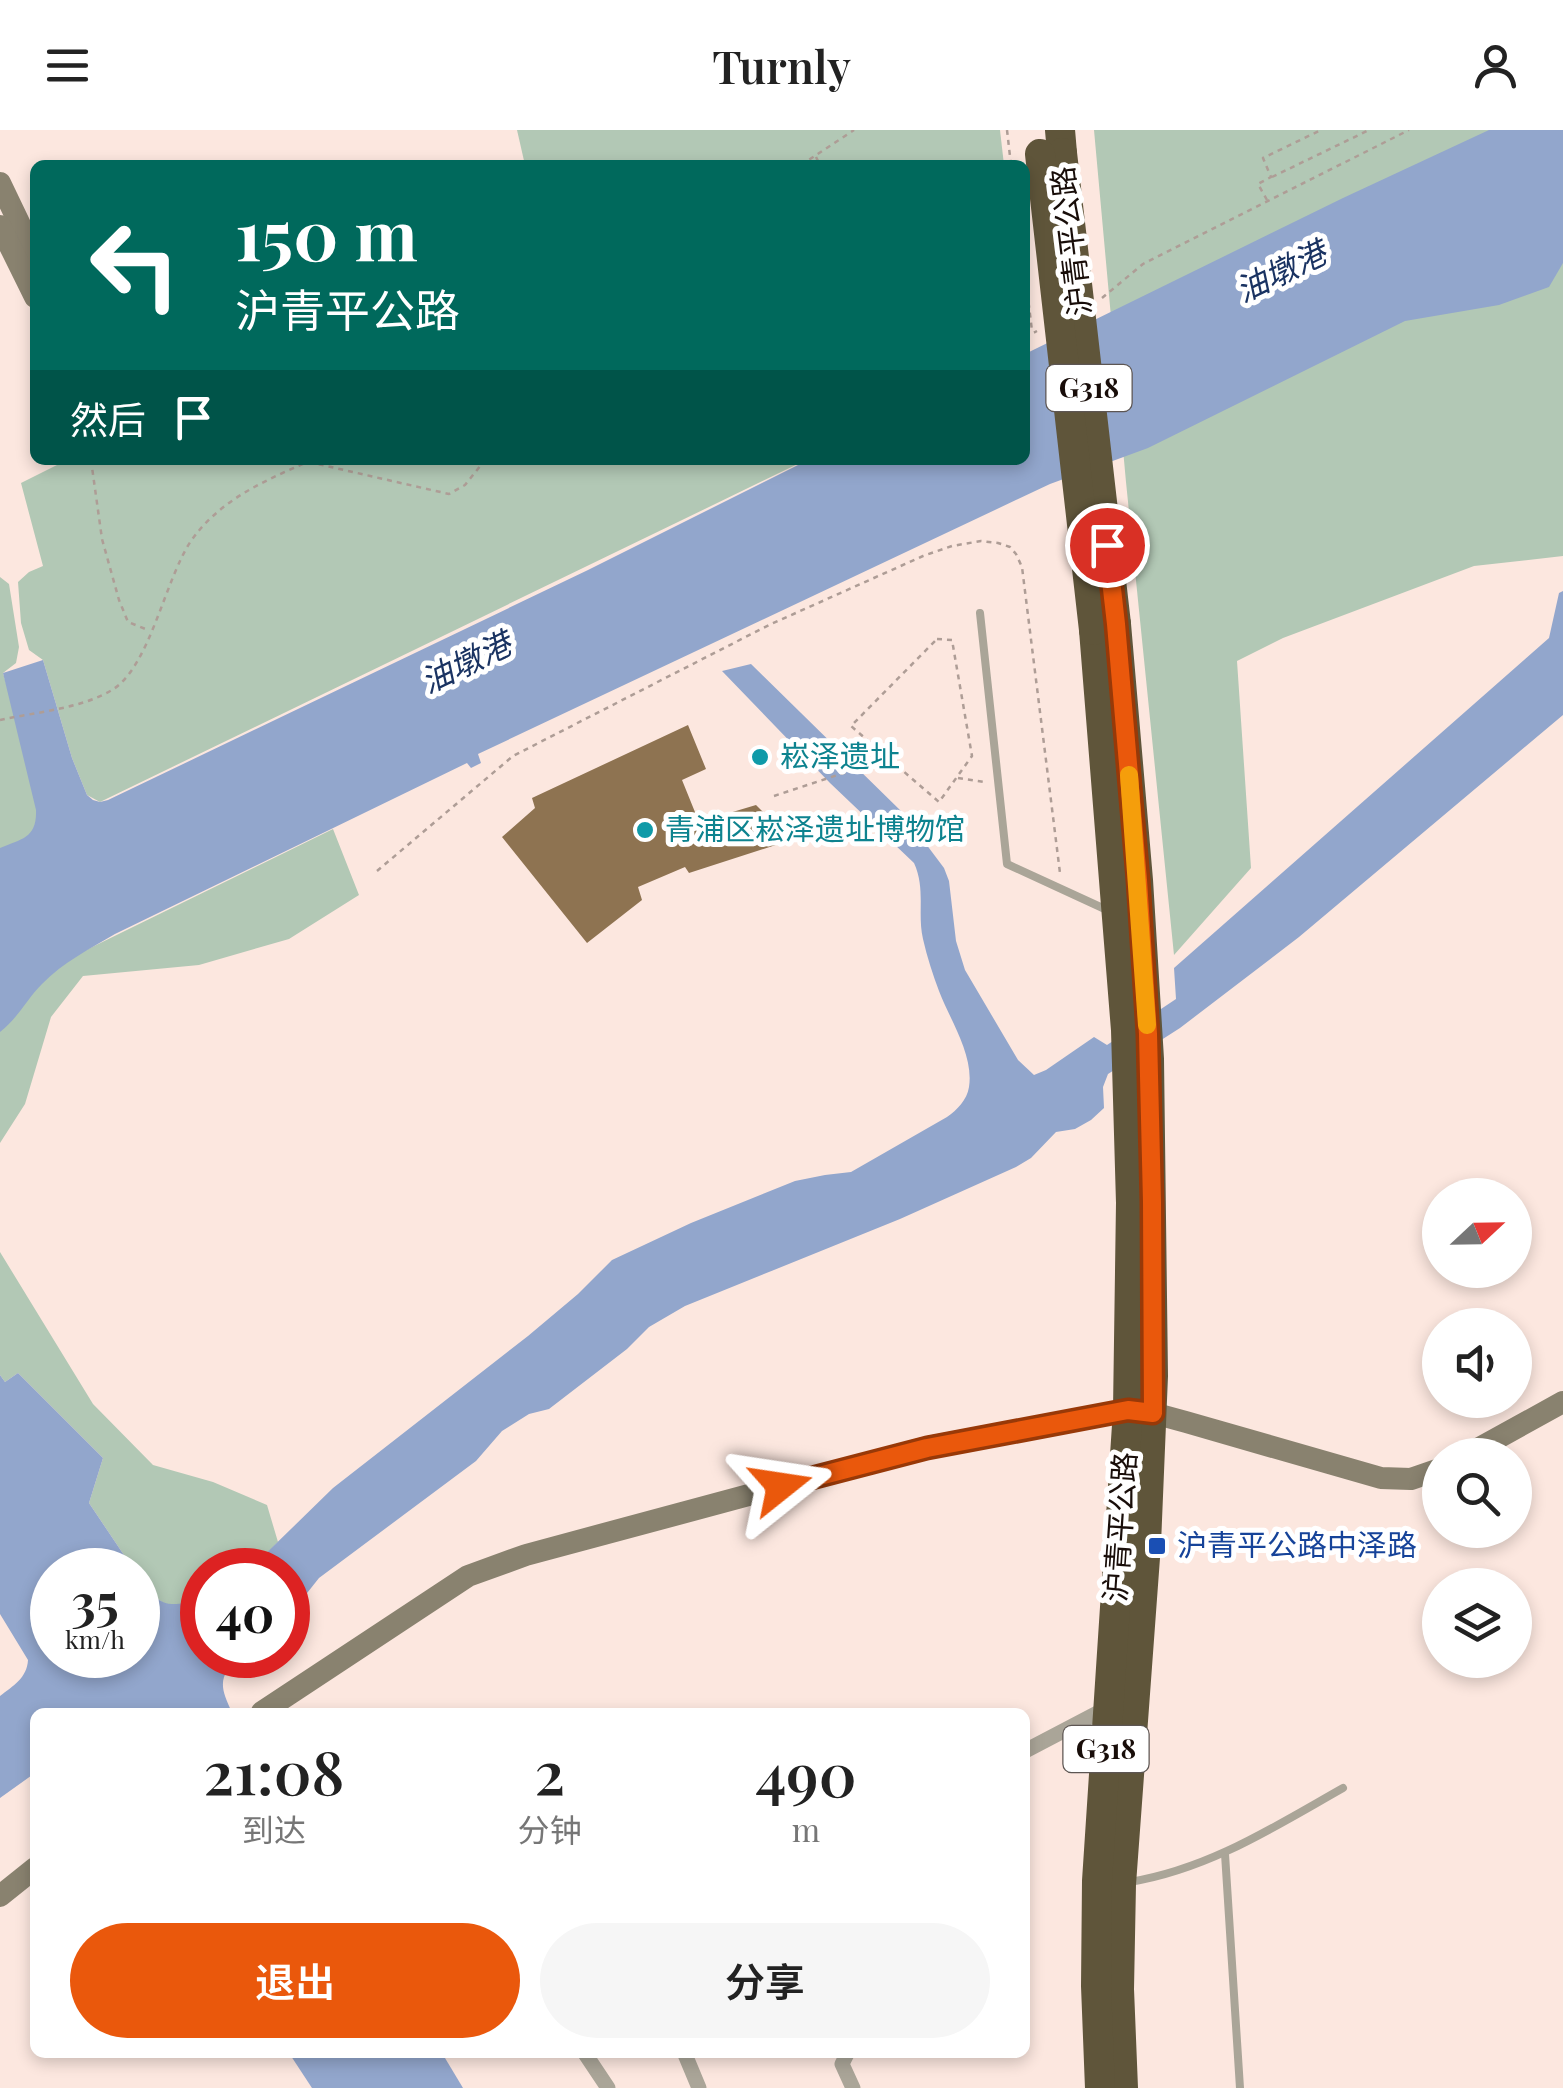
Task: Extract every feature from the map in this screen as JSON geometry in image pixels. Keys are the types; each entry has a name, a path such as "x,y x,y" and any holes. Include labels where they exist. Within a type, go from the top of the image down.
{"highway":[{"name":"沪青平公路","path":"1042,146 1105,627 1136,1019 1146,1544 1120,1884 1122,2088"},
{"name":"沪青平公路","path":"1105,627 1116,914 1136,1019"},
{"name":"沪青平公路","path":"1100,2088 1096,1986 1098,1881 1109,1706 1141,1412"}],"street":[{"path":"0,183 30,246"},
{"path":"0,226 30,288"},
{"path":"1498,1438 1563,1402"},
{"path":"268,1708 468,1576 526,1555 927,1448 1141,1412 1381,1478 1411,1479 1422,1475"},
{"path":"1030,1748 1109,1706"},
{"path":"0,1896 30,1872"},
{"path":"588,2058 608,2088"},
{"path":"686,2058 699,2088"},
{"path":"845,2058 842,2064 853,2088"}],"lane":[{"path":"980,613 1007,864 1116,914"},
{"path":"1120,1884 1156,1878 1225,1854 1343,1788"},
{"path":"1225,1854 1240,2088"}],"path":[{"path":"809,160 854,130"},
{"path":"1007,130 1042,146"},
{"path":"1271,178 1263,158 1321,130"},
{"path":"1268,202 1258,184 1369,130"},
{"path":"1101,299 1143,264 1406,131"},
{"path":"815,156 817,160"},
{"path":"1030,310 1033,333"},
{"path":"1030,334 1050,324"},
{"path":"93,465 102,538 119,600 128,622 150,632"},
{"path":"0,720 83,702 114,688 132,670 192,540 219,510 249,488 301,465"},
{"path":"327,465 449,494 466,485 481,465"},
{"path":"377,870 513,756 769,625 923,556 980,540 1010,547 1022,566 1062,889"},
{"path":"937,639 952,640 972,756 956,778 939,802 851,726 937,639"},
{"path":"774,796 886,759"},
{"path":"956,778 998,784"}],"green space":[{"path":"517,130 1000,130 1003,160 524,160"},
{"path":"1094,130 1563,130 1563,556 1474,566 1283,638 1237,661 1251,868 1174,955 1126,482"},
{"path":"57,465 796,465 100,802 87,795 43,660 29,650 21,623 18,582 43,566 21,483"},
{"path":"0,577 9,584 19,647 16,663 3,673 86,950 333,829 359,895 289,939 199,965 83,976 51,1017 25,1104 0,1143"},
{"path":"0,1252 93,1404 153,1465 213,1482 267,1505 278,1542 272,1548 180,1548 180,1604 160,1600 160,1548 119,1548 89,1503 103,1458 18,1373 5,1382 0,1375"}],"water":[{"name":"油墩港","path":"1489,130 1563,130 1563,263 1549,287 1499,305 1405,321 1148,448 1050,484 478,754 481,763 471,768 467,763 96,945 50,976 0,1032 0,848 31,832 36,819 3,673 43,660 87,795 100,802 108,800 798,465 1030,465 1030,352"},
{"path":"1563,591 1563,715 1299,937 1180,1028 1108,1074 1103,1087 1104,1108 1091,1120 1075,1129 1056,1132 1031,1158 1016,1167 900,1219 685,1306 649,1327 627,1349 549,1409 529,1414 502,1431 476,1461 319,1578 310,1589 310,1548 272,1548 333,1488 528,1336 612,1260 795,1181 851,1172 947,1117 966,1096 968,1063 926,952 921,929 920,882 914,863 722,671 751,664 902,812 944,868 965,970 1018,1060 1034,1075 1094,1037 1107,1045 1176,999 1174,968 1549,638 1559,593"},
{"path":"18,1373 103,1458 89,1503 119,1548 30,1548 30,1678 160,1678 160,1600 180,1604 180,1678 224,1678 223,1688 230,1708 30,1708 30,1777 0,1798 0,1696 22,1677 28,1660 0,1614 0,1375 5,1382"},
{"path":"292,2058 445,2058 463,2088 312,2088"}],"building":[{"name":"青浦区崧泽遗址博物馆","path":"688,725 706,769 682,780 699,822 756,805 791,840 689,873 685,867 638,887 642,900 587,943 502,837 535,808 532,798"}],"slow traffic":[{"path":"1129,775 1147,1025"}],"place":[{"name":"崧泽遗址","path":"760,757"},
{"name":"青浦区崧泽遗址博物馆","path":"645,830"},
{"name":"沪青平公路中泽路","path":"1157,1546"}],"route":[{"path":"781,1486 927,1448 1128,1410 1153,1413 1148,1034 1107,545"}]}
